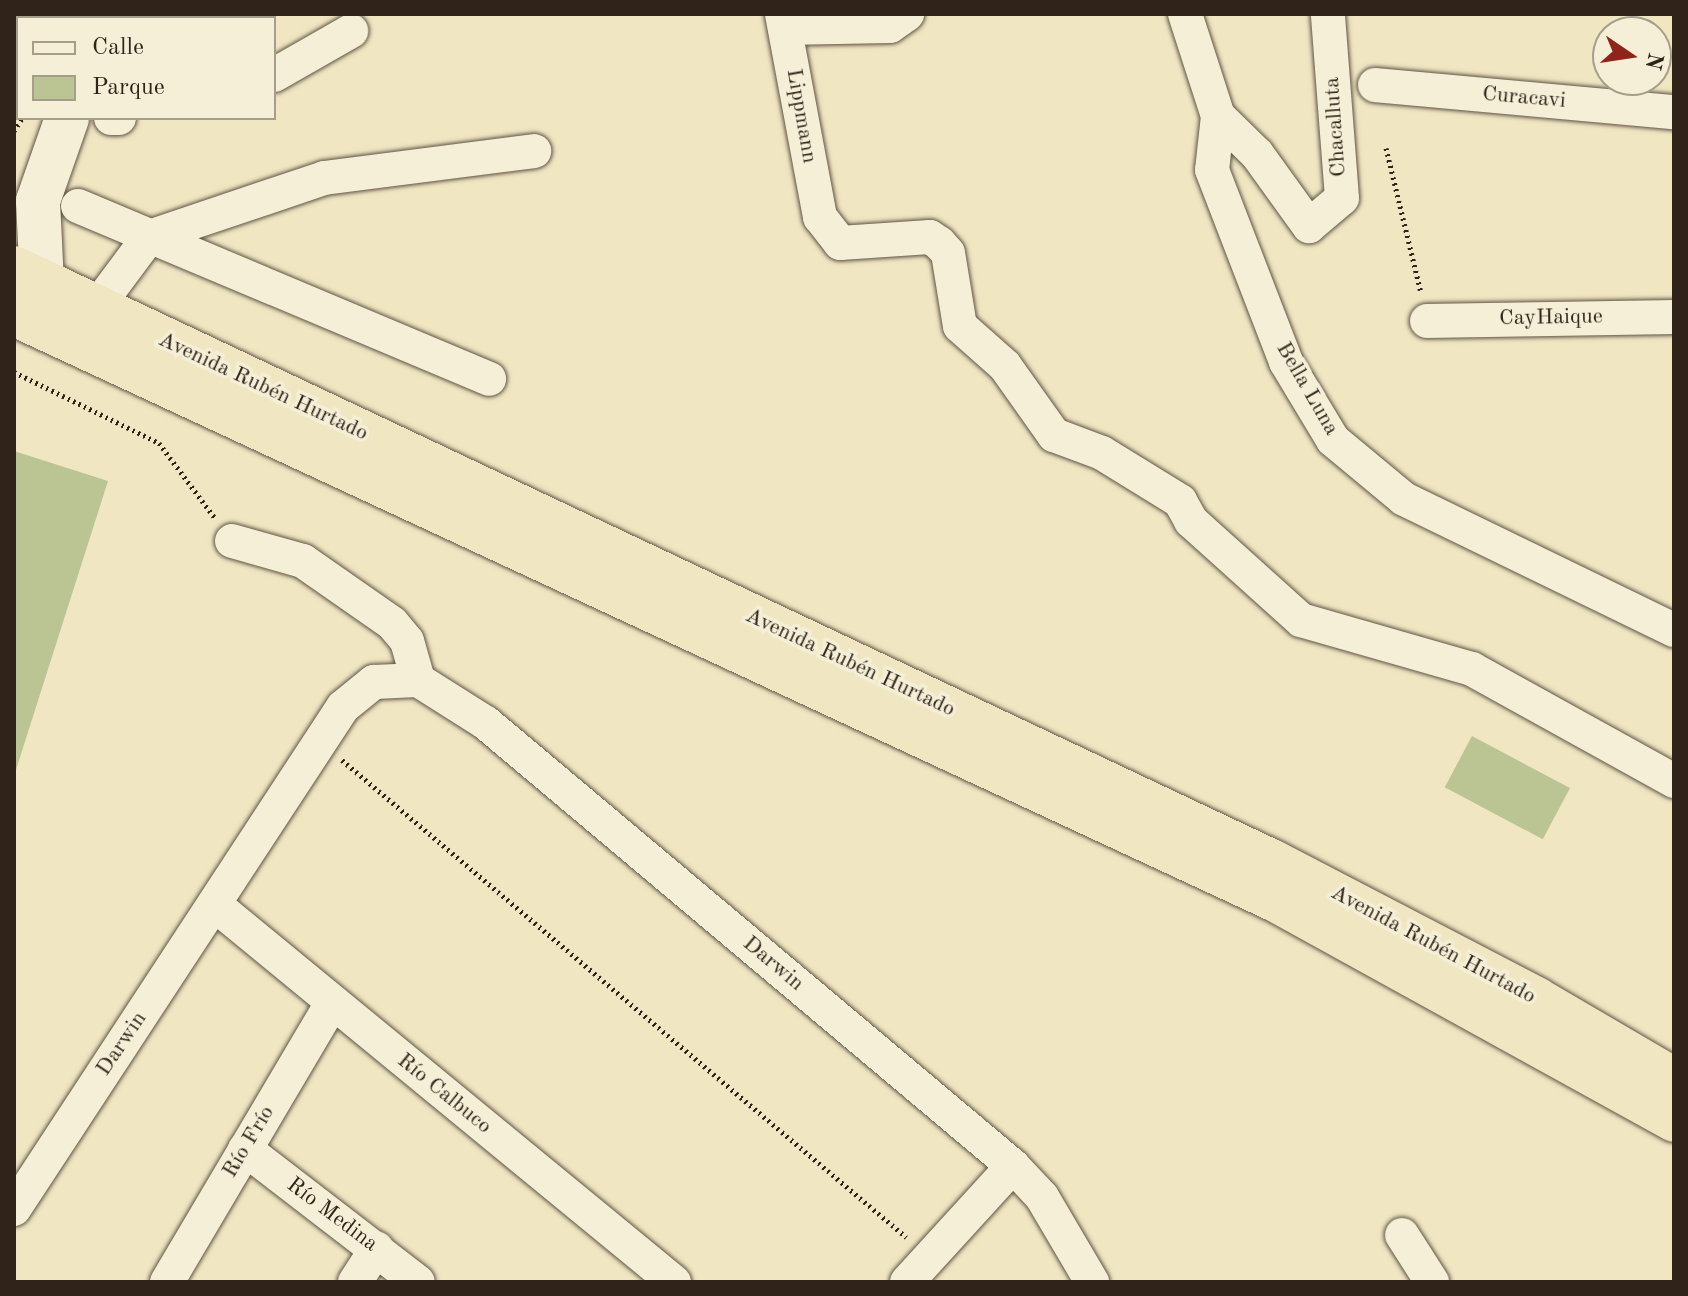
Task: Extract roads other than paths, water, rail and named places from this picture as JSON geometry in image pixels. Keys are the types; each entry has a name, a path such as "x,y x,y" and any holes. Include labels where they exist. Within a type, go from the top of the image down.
{"highway":[{"name":"Avenida Rubén Hurtado","path":"23,288 96,308 1273,862 1522,991 1674,1080"},
{"name":"Avenida Rubén Hurtado","path":"23,288 111,360 1278,901 1674,1120"},
{"path":"19,356 111,360"}],"street":[{"path":"784,21 890,26 907,14"},
{"name":"Bella Luna","path":"1185,14 1218,116 1212,170 1286,362 1333,440 1404,499 1674,630"},
{"name":"Chacalluta","path":"1218,116 1257,154 1309,226 1342,198 1328,14"},
{"name":"Lippmann","path":"784,21 820,217 840,243 930,237 939,243 948,253 960,326 1005,366 1054,435 1102,453 1180,501 1191,521 1301,620 1472,669 1674,781"},
{"path":"276,74 351,31"},
{"name":"Curacavi","path":"1375,85 1674,112"},
{"path":"23,288 38,201 66,120"},
{"path":"96,308 149,237 324,178 534,151"},
{"path":"78,206 489,379"},
{"name":"CayHaique","path":"1427,321 1674,317"},
{"path":"232,541 303,561 392,623 407,641 418,680"},
{"name":"Darwin","path":"14,1209 343,707 374,682 418,680 486,723 1013,1166 1042,1197 1092,1282"},
{"name":"Río Calbuco","path":"215,905 674,1282"},
{"name":"Río Frío","path":"167,1282 332,1003"},
{"name":"Río Medina","path":"245,1149 418,1282"},
{"path":"907,1282 1013,1166"},
{"path":"1402,1235 1432,1282"},
{"path":"355,1282 377,1248"}]}
